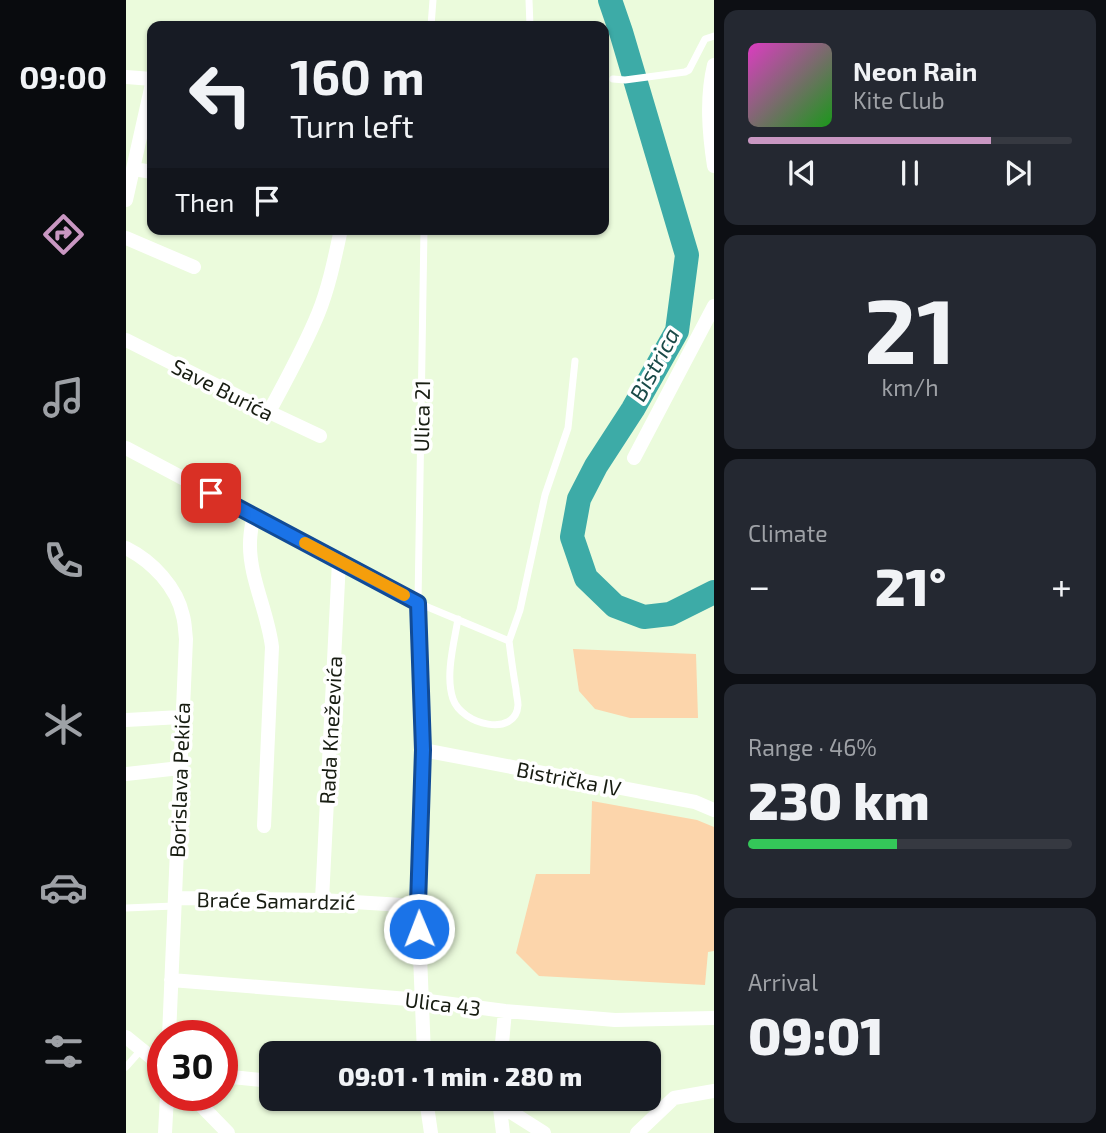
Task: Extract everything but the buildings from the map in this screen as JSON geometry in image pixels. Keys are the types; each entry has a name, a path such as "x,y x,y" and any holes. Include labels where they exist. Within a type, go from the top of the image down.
{"street":[{"path":"714,65 709,113 714,166"},
{"path":"126,76 147,80"},
{"path":"126,200 147,105"},
{"path":"134,169 147,171"},
{"path":"269,412 319,311 339,235"},
{"path":"126,238 194,267"},
{"path":"634,458 714,306"},
{"name":"Save Burića","path":"126,340 320,436"},
{"path":"126,448 418,603 423,750 418,905 423,1041"},
{"path":"253,516 250,544 253,568 270,629 272,647 264,826"},
{"name":"Borislava Pekića","path":"126,548 140,555 158,571 174,595 183,615 186,639 170,1020"},
{"name":"Rada Kneževića","path":"322,900 339,561"},
{"path":"126,720 181,717"},
{"name":"Bistrička IV","path":"423,750 711,805"},
{"path":"126,774 180,768"},
{"name":"Braće Samardzić","path":"175,902 322,900 418,905"},
{"name":"Ulica 43","path":"172,980 421,1000 505,1011 614,1020 714,1018"},
{"path":"502,1041 505,1011"},
{"path":"126,1037 147,1053"},
{"path":"238,1078 259,1080"},
{"path":"636,1133 674,1098 714,1091"},
{"path":"165,1133 166,1111"},
{"path":"207,1111 228,1133"},
{"path":"428,1111 431,1133"},
{"path":"501,1111 503,1133"},
{"path":"513,1111 544,1133"}],"lane":[{"path":"431,21 433,0"},
{"path":"529,0 530,21"},
{"path":"612,79 681,74 689,70 705,39 714,36"},
{"name":"Ulica 21","path":"418,603 424,235"},
{"path":"458,619 449,685 457,709 477,723 506,723 514,717 518,706 509,641 520,610 545,495 568,428 575,361"},
{"path":"418,603 509,641"},
{"path":"126,908 175,902"},
{"path":"126,1067 142,1049"}],"shaded area":[{"path":"573,649 696,654 698,718 630,718 595,709 579,691"},
{"path":"592,801 697,820 714,827 714,951 708,952 705,985 539,976 516,953 536,874 590,874"}],"waterway":[{"name":"Bistrica","path":"610,0 687,255 677,331 579,499 572,537 586,578 615,606 644,617 670,614 714,592"}],"slow traffic":[{"path":"305,543 404,595"}],"route":[{"path":"211,493 418,603 423,750 419,929"}]}
